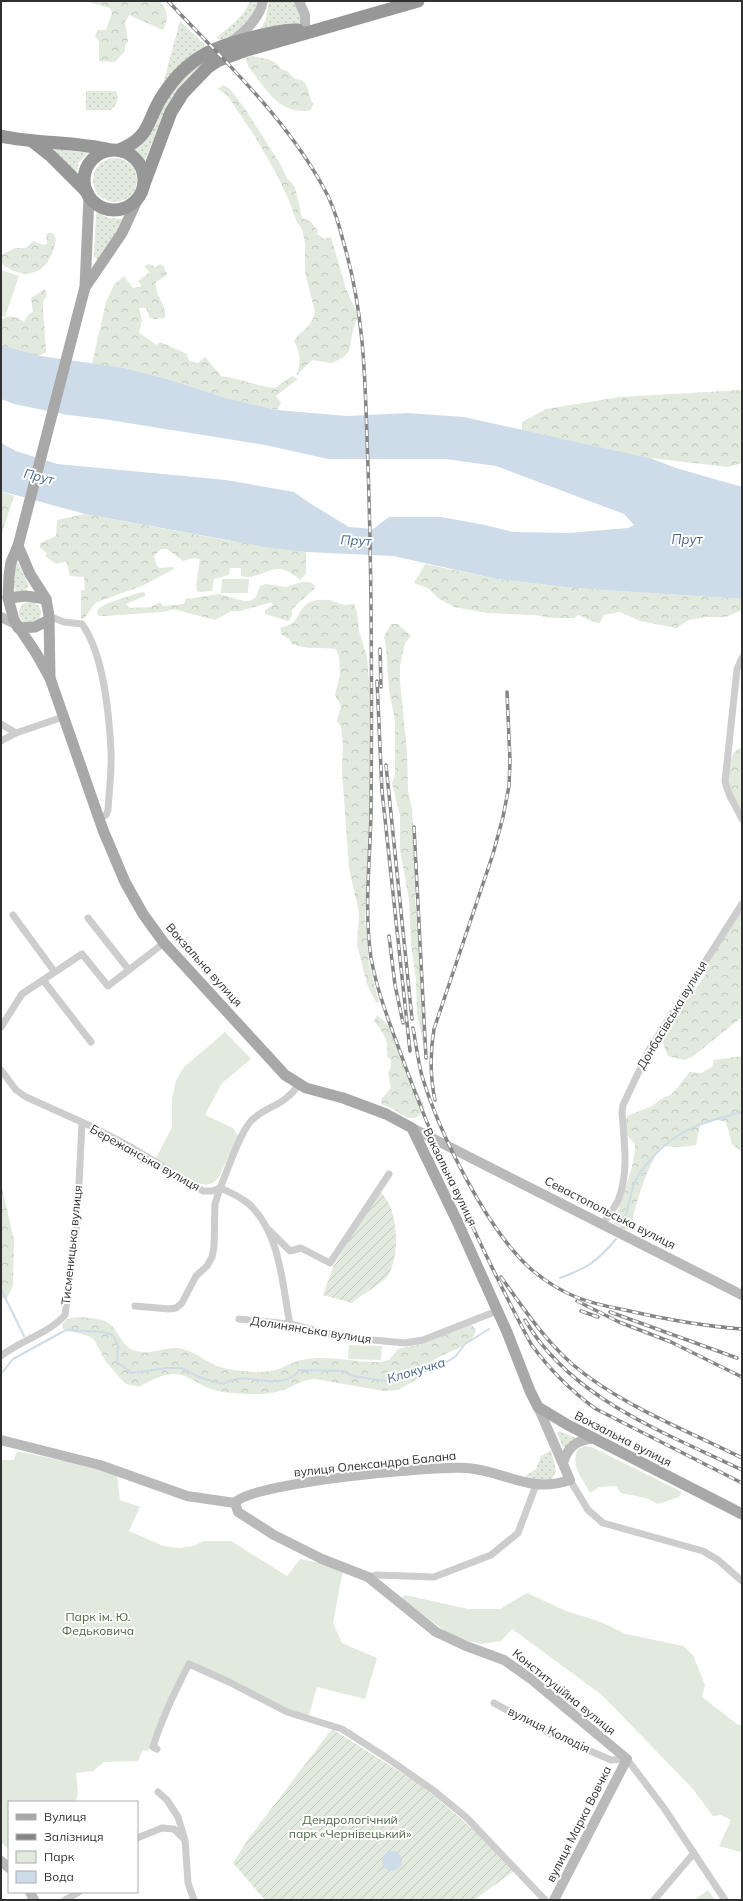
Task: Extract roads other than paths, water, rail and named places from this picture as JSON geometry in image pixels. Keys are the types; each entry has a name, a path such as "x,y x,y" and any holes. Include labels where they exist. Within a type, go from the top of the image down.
{"highway":[{"path":"32,141 51,156 99,206 112,210 130,205 142,190 171,112 183,93 208,67 223,59 247,50 418,1"},
{"path":"88,195 84,177 89,163 96,155 115,150 137,141 143,135 162,95 184,70 208,51 229,43 289,29 305,33"},
{"path":"1,136 32,141 88,144 131,155 137,160 143,172 142,190"}],"main road":[{"path":"85,287 122,233 142,190"},
{"path":"49,618 35,627 16,626 4,599 11,562 18,546 20,532 85,287 88,195"},
{"path":"18,546 30,574 46,599"},
{"path":"4,599 26,596 46,599"},
{"name":"Вокзальна вулиця","path":"46,599 49,618 50,678"},
{"name":"Вокзальна вулиця","path":"16,626 36,653 50,678 99,818 125,882 164,943 285,1075 306,1088 372,1108 412,1128 458,1221 538,1407 575,1429 742,1514"}],"street":[{"path":"229,43 246,29 256,17 263,1"},
{"path":"299,1 305,15 305,33"},
{"path":"1,617 16,626"},
{"path":"49,618 64,622 82,624 89,634 102,679 111,752 108,810 106,815 99,818"},
{"path":"742,658 737,669 725,782 729,794 742,819"},
{"path":"1,741 16,733 63,717"},
{"path":"1,724 16,733"},
{"name":"Донбасівська вулиця","path":"603,1224 619,1199 624,1181 625,1162 622,1112 623,1105 649,1050 742,904"},
{"path":"13,915 54,971"},
{"path":"88,918 129,970"},
{"path":"1,1027 22,994 54,971 82,954 108,986 164,943"},
{"path":"43,980 91,1042"},
{"name":"Бережанська вулиця","path":"1,1070 16,1090 26,1097 129,1146 203,1191 212,1191 220,1188"},
{"path":"135,1306 169,1309 176,1308 182,1303 196,1276 207,1266 212,1258 214,1248 215,1204 220,1188 245,1129 252,1120 287,1099 299,1084"},
{"name":"Тисменицька вулиця","path":"1,1356 16,1345 58,1323 65,1315 76,1222 82,1123"},
{"name":"Севастопольська вулиця","path":"412,1128 742,1295"},
{"path":"220,1188 238,1196 249,1205 262,1222 290,1251 301,1248 330,1263 389,1174"},
{"path":"262,1222 275,1249 283,1275 290,1324"},
{"name":"Долинянська вулиця","path":"239,1319 290,1324 341,1337 406,1343 423,1340 497,1310"},
{"path":"538,1407 570,1480 588,1510 603,1523 703,1551 718,1560 742,1581"},
{"path":"575,1429 578,1434 577,1442"},
{"path":"563,1463 567,1451 577,1442 594,1438"},
{"path":"1,1440 100,1466 187,1496 235,1503"},
{"name":"вулиця Олександра Балана","path":"235,1503 243,1496 296,1484 347,1477 440,1468 466,1468 480,1470 512,1480 536,1485 555,1485 570,1480"},
{"path":"368,1577 378,1575 434,1578 491,1555 518,1533 536,1485"},
{"name":"Конституційна вулиця","path":"235,1503 238,1512 274,1534 322,1559 368,1577 430,1629 454,1641 504,1660 531,1679 627,1759 664,1808 725,1900"},
{"path":"157,1749 153,1747 158,1730 189,1664 229,1682 287,1712 342,1729 387,1758 433,1790 467,1818 545,1900"},
{"name":"вулиця Колодія","path":"494,1703 549,1733 611,1760 627,1759"},
{"name":"вулиця Марка Вовчка","path":"554,1900 627,1759"},
{"path":"158,1792 167,1800 178,1817 185,1840 188,1883 194,1900"},
{"path":"138,1838 162,1828 174,1829 185,1840"},
{"path":"654,1900 694,1853"},
{"path":"65,1900 77,1893"}],"water":[{"name":"Прут","path":"1,345 40,356 125,368 171,380 226,398 277,410 347,416 408,413 464,417 650,458 676,468 742,487 742,599 574,588 497,579 393,556 306,552 265,547 85,514 1,491 1,443 16,451 57,464 226,480 294,492 349,527 373,529 389,517 441,517 513,532 569,533 628,528 634,525 624,514 496,466 446,459 328,459 265,445 103,419 68,415 14,404 1,399"},
{"path":"392,1851 399,1854 402,1861 399,1868 392,1871 385,1868 382,1861 385,1854"}],"waterway":[{"name":"Клокучка","path":"621,1229 636,1179 644,1167 661,1148 671,1140 692,1128 716,1119 742,1112"},
{"path":"560,1278 585,1267 597,1259 616,1239"},
{"path":"1,1289 24,1336"},
{"name":"Клокучка","path":"1,1374 13,1359 66,1330 103,1332 113,1335 118,1346 117,1362 132,1373 167,1368 181,1368 201,1378 224,1384 233,1380 242,1379 273,1381 283,1380 292,1377 299,1370 343,1371 353,1376 385,1381 398,1379 411,1373 430,1370 445,1363 455,1357 465,1344 489,1329"}],"railway":[{"path":"168,1 255,93 295,142 313,169 331,202 351,272 357,300 363,354 369,509 372,726 368,886 369,940 374,972 382,1000 419,1103 464,1208 497,1277 531,1344 545,1362 569,1387 596,1409 742,1483"},
{"path":"380,649 381,687"},
{"path":"377,681 382,791 410,1051"},
{"path":"435,1100 431,1064 434,1029 493,854 503,817 509,786 510,761 507,692"},
{"path":"386,765 412,1019"},
{"path":"414,827 426,1058"},
{"path":"389,936 395,985 403,1023"},
{"path":"413,1028 422,1076 452,1152 466,1179 498,1231 515,1253 532,1270 564,1292 594,1303 683,1322 742,1329"},
{"path":"501,1277 534,1323 552,1344 572,1364 591,1379 654,1416 742,1458"},
{"path":"577,1301 619,1322 671,1342 742,1377"},
{"path":"581,1311 598,1317"},
{"path":"610,1312 737,1358"},
{"path":"525,1320 544,1348 567,1371 593,1392 651,1427 742,1470"}],"park label":[{"name":"Парк ім. Ю. Федьковича","path":"98,1624"},
{"name":"Дендрологічний парк «Чернівецький»","path":"350,1827"}]}
